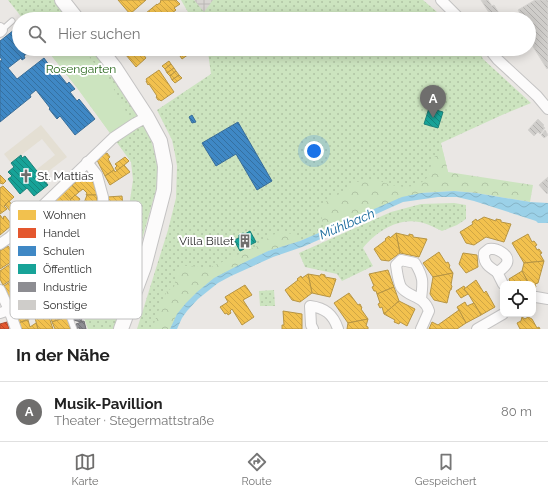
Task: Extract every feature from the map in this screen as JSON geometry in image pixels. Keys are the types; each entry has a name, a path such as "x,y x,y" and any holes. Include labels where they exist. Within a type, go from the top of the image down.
{"main road":[{"path":"66,3 72,12"},
{"path":"106,56 147,117 160,141 165,166 164,190 142,271"},
{"path":"121,329 125,319"}],"street":[{"path":"441,0 453,12"},
{"path":"495,56 537,96 548,109"},
{"path":"47,201 118,134 147,117"},
{"path":"87,162 97,174 103,201"},
{"path":"0,244 10,237"},
{"path":"497,272 502,281"},
{"path":"0,290 4,311 16,329"},
{"path":"536,297 548,299"},
{"path":"421,299 428,306 429,311 421,329"},
{"path":"313,329 311,325 310,306 320,307 327,312 334,320 338,329"},
{"path":"476,329 500,316"}],"lane":[{"path":"1,30 12,21"},
{"path":"70,319 74,329"}],"shaded area":[{"path":"194,0 213,0 204,12"},
{"path":"41,125 67,157 41,177 36,170 55,155 42,139 11,163 4,154"}],"green space":[{"path":"8,0 56,0 65,12 17,12"},
{"path":"181,0 423,0 437,12 188,12"},
{"path":"52,56 100,56 142,118 151,139 158,173 156,190 142,240 142,201 130,201 133,180 131,162 78,89"},
{"name":"Rosengarten","path":"52,56 89,56 116,92 126,111 129,121 113,137"},
{"path":"209,56 482,56 531,103 441,143 448,172 421,193 300,241 268,251 214,278 171,326 170,329 137,329 140,319 142,319 142,313 168,230 176,198 177,166 172,140 157,110 211,74"},
{"path":"443,152 448,172 533,185 530,202 454,191 421,193 402,197 324,231 320,207 353,183 365,180 377,180 391,185 404,187 413,186 422,182 428,177 434,157"},
{"path":"454,203 466,205 466,219 457,225 442,231 425,223 419,222 411,221 395,224 374,237 363,248 373,266 342,281 337,274 305,267 299,253 391,212 421,204"},
{"path":"281,233 295,234 300,241 268,251 197,292 177,314 170,329 152,329 167,291 174,287 178,268 183,266 211,267 262,244 271,235"},
{"path":"274,290 275,306 260,306 259,291"},
{"path":"84,319 117,319 114,329 88,329"}],"water":[{"name":"Mühlbach","path":"454,191 530,202 548,203 548,223 538,223 536,221 474,201 457,197 438,197 403,202 305,246 273,257 218,283 198,299 187,311 177,329 170,329 177,314 197,292 214,278 239,265 268,251 300,241 402,197 421,193"}],"building: Wohnen":[{"path":"118,0 146,0 132,12 128,12"},
{"path":"176,0 180,4 174,8 176,10 173,12 147,12 161,2 160,1"},
{"path":"127,56 144,56 146,58 136,67"},
{"path":"169,61 171,64 165,69 162,66"},
{"path":"171,64 174,68 167,73 165,69"},
{"path":"174,68 176,71 170,76 167,73"},
{"path":"159,70 174,92 161,101 158,100 156,97 157,96 146,81 146,79"},
{"path":"176,71 179,75 172,80 170,76"},
{"path":"179,75 182,78 175,83 172,80"},
{"path":"105,152 105,154 107,153 110,157 108,159 114,170 105,176 97,160"},
{"path":"125,157 129,161 117,171 115,168 117,166 115,164"},
{"path":"124,165 130,172 110,185 105,176 114,170 115,172"},
{"path":"86,173 93,180 97,195 86,195 87,193 83,189 79,192 72,185"},
{"path":"0,175 6,181 3,184 0,183"},
{"path":"72,185 79,192 70,200 64,192"},
{"path":"3,186 14,197 4,206 7,209 0,214 0,188"},
{"path":"64,192 72,201 56,201 55,200"},
{"path":"75,195 80,199 79,201 70,200"},
{"path":"87,195 97,195 97,201 85,201"},
{"path":"122,196 122,201 108,201 107,197"},
{"path":"9,201 10,211 5,205"},
{"path":"0,215 3,219 5,216 10,222 10,227 0,235"},
{"path":"484,217 496,221 496,219 501,220 501,222 511,224 504,242 486,237 474,245 466,243 460,232 473,224 472,222 476,219 477,221"},
{"path":"396,233 409,236 409,234 413,235 413,237 427,239 419,257 400,253"},
{"path":"396,233 400,253 389,261 381,260 374,249 389,236 390,238"},
{"path":"528,234 532,242 534,241 537,245 535,246 537,250 539,249 542,253 540,254 544,261 524,263 512,243"},
{"path":"8,246 10,248 10,263 0,269 0,251"},
{"path":"439,252 446,263 448,262 453,273 433,277 423,263"},
{"path":"463,253 477,255 478,267 466,273 459,264"},
{"path":"544,261 538,283 536,284 536,281 527,281 522,271 524,263"},
{"path":"10,264 10,280 3,285 0,279 0,271"},
{"path":"388,270 394,287 377,294 372,287 374,286 369,274"},
{"path":"522,271 527,281 510,281 509,279"},
{"path":"453,273 452,286 447,303 434,300 430,294 433,277"},
{"path":"308,274 320,276 321,274 325,275 325,277 336,279 330,297 312,293"},
{"path":"308,274 312,293 300,302 292,300 285,290 301,276 302,278"},
{"path":"476,280 484,293 486,291 495,307 481,315 464,289"},
{"path":"10,282 10,299 4,286"},
{"path":"245,285 252,295 243,300 254,317 242,325 232,309 230,311 231,313 228,315 227,313 225,314 220,307 228,302 225,297"},
{"path":"464,286 464,289 468,294 461,298 456,291"},
{"path":"394,287 399,301 384,314 382,307 380,308 378,304 380,303 377,294"},
{"path":"349,293 358,305 360,304 361,309 368,319 348,323 334,303"},
{"path":"399,301 415,309 407,326 400,322 399,324 394,322 395,320 384,314"},
{"path":"465,302 467,306 474,303 481,315 466,323 457,307"},
{"path":"459,310 466,323 457,329 429,329 432,322 438,325"},
{"path":"283,311 302,314 302,329 282,329 282,325 284,325"},
{"path":"522,317 525,319 528,317 532,319 537,328 539,327 540,329 520,329 517,323 521,321"},
{"path":"17,319 29,319 18,323"},
{"path":"35,319 50,319 53,329 38,329"},
{"path":"51,319 60,319 52,322"},
{"path":"61,319 68,319 71,329 55,329 52,322"},
{"path":"368,319 366,326 368,329 347,329 348,323"},
{"path":"28,320 30,327 36,323 38,329 20,329 18,323"}],"building: Handel":[{"path":"7,322 9,329 0,329 0,324"}],"building: Schulen":[{"path":"12,32 12,56 24,56 25,58 22,60 21,58 8,68 17,79 44,58 49,65 51,64 67,84 69,82 75,89 70,92 77,101 79,99 95,119 75,135 60,116 57,119 36,90 30,95 31,97 0,122 0,61 2,60 0,57 0,41"},
{"path":"192,115 196,122 192,123 189,117"},
{"path":"238,122 272,181 257,190 236,154 216,166 202,143"}],"building: Öffentlich":[{"path":"429,108 443,112 438,128 424,124"},
{"name":"St. Mattias","path":"21,155 22,158 25,156 48,185 34,196 27,188 20,194 8,179 12,176 8,172 14,167 11,163"},
{"name":"Villa Billet","path":"250,231 256,242 240,251 234,240 239,238 239,235"}],"building: Industrie":[{"path":"82,319 82,321 81,322 73,320"},
{"path":"84,321 86,329 79,329 80,327 76,329 76,324"}],"building: Sonstige":[{"path":"481,0 488,0 492,6 494,5 498,12 489,12"},
{"path":"535,0 548,0 547,69 536,51 536,12 519,12 518,10"},
{"path":"538,119 545,128 540,134 538,132 534,136 528,130"},
{"path":"545,130 548,135 544,138 541,135"},
{"path":"548,177 548,193 547,194 539,185"}],"place":[{"name":"Musik-Pavillion","path":"433,118"},
{"name":"St. Mattias","path":"26,176"},
{"name":"Villa Billet","path":"245,241"}]}
